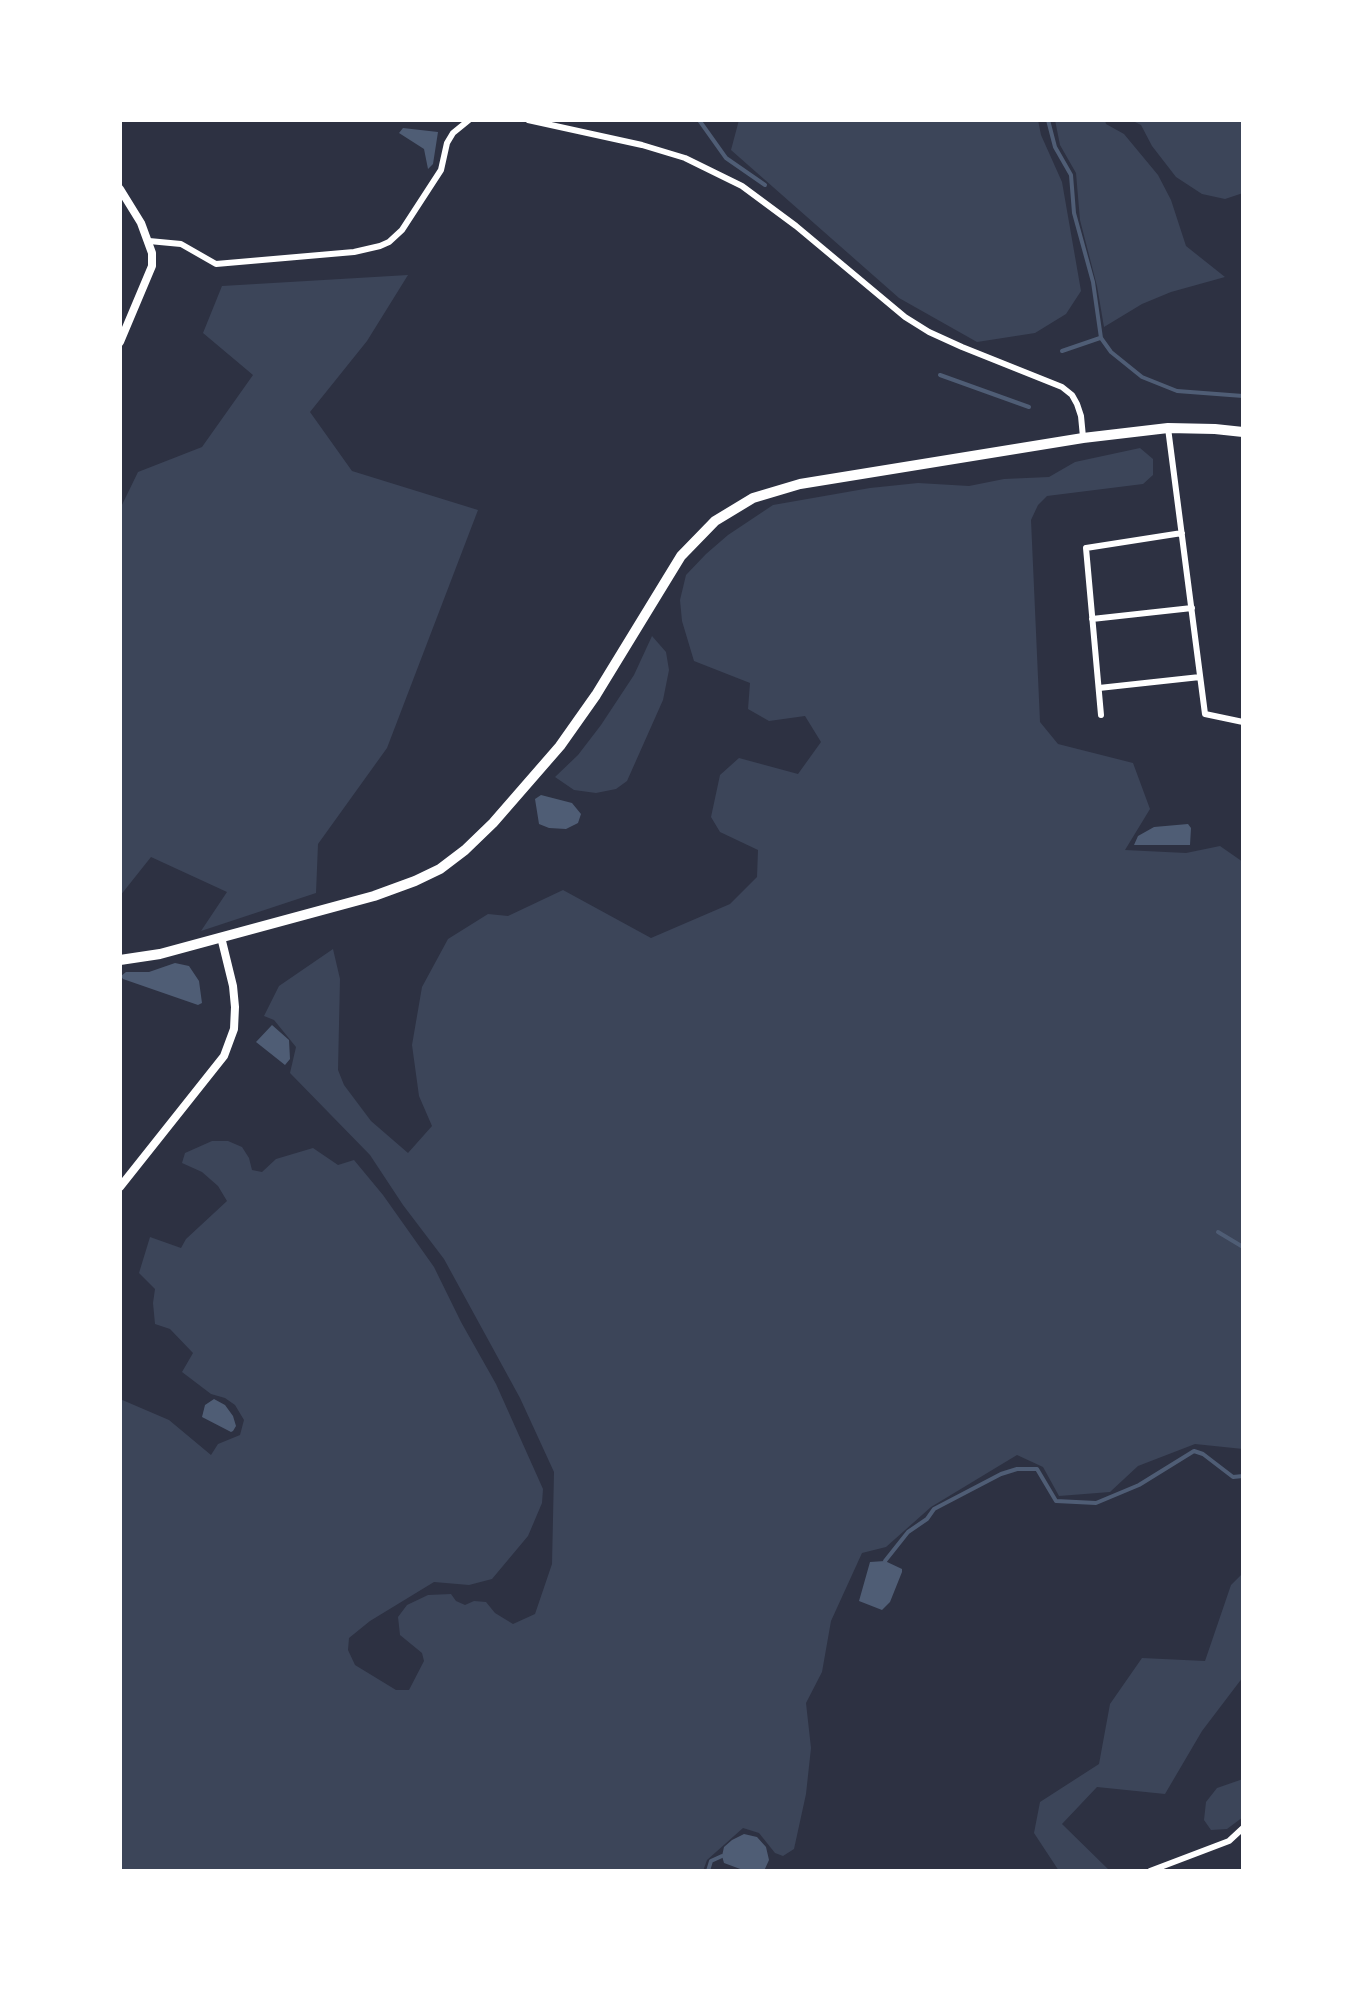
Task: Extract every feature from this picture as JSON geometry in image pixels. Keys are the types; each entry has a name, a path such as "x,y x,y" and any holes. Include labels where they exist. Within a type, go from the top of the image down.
{"highway":[{"path":"120,960 160,954 388,891 440,868 465,850 560,746 596,696 681,556 716,521 752,498 800,484 1083,438 1168,428 1243,432"}],"street":[{"path":"149,241 181,244 216,264 354,252 380,246 402,230 441,170 453,133 469,120"},
{"path":"528,120 685,158 742,186 796,226 889,306 917,324 1072,394 1081,416 1083,438"},
{"path":"120,188 149,241 152,266 120,342"},
{"path":"1168,428 1205,714 1243,722"},
{"path":"1101,715 1086,548 1182,533"},
{"path":"1092,619 1192,608"},
{"path":"1099,688 1200,677"},
{"path":"120,1187 224,1056 234,1029 236,1006 221,936"},
{"path":"1150,1871 1229,1841 1243,1828"}],"shaded area":[{"path":"739,120 1038,120 1062,182 1081,291 1066,314 1035,333 977,342 899,298 731,150"},
{"path":"1055,120 1105,120 1124,134 1158,175 1186,246 1225,277 1171,292 1104,327 1080,220 1076,173 1060,145"},
{"path":"1131,120 1243,120 1243,193 1225,199 1202,194 1176,177 1141,125"},
{"path":"403,128 438,132 433,164 428,169 424,149 399,133"},
{"path":"408,275 367,341 310,412 352,471 478,510 387,748 318,844 316,893 201,931 227,892 151,857 120,896 120,509 138,472 202,447 253,375 203,333 222,286"},
{"path":"1140,448 1153,459 1153,475 1143,484 1047,496 1031,520 1040,722 1058,744 1133,763 1150,809 1125,850 1186,853 1220,846 1243,862 1243,1449 1195,1444 1138,1466 1110,1492 1059,1496 1043,1467 1017,1455 931,1507 886,1547 862,1553 831,1621 822,1672 806,1703 811,1748 806,1794 794,1849 783,1856 775,1853 759,1833 743,1828 707,1860 703,1871 120,1871 120,1399 169,1420 211,1455 218,1444 240,1435 244,1420 235,1405 211,1394 182,1372 193,1353 170,1329 155,1324 155,1289 139,1273 150,1237 181,1248 227,1201 202,1172 182,1163 185,1153 212,1141 228,1141 242,1147 252,1170 262,1172 276,1159 313,1148 338,1165 354,1160 434,1267 496,1384 543,1489 542,1503 528,1536 492,1579 469,1585 434,1582 370,1621 349,1638 348,1650 355,1665 396,1690 409,1690 424,1661 422,1653 400,1635 398,1617 407,1605 428,1595 451,1594 465,1605 486,1602 513,1624 535,1614 552,1564 554,1472 520,1398 444,1259 370,1155 290,1073 296,1047 274,1020 264,1016 279,986 333,949 340,979 338,1070 344,1085 371,1121 408,1153 432,1126 419,1096 412,1045 422,987 448,939 488,914 508,916 563,890 651,938 730,904 757,877 758,850 720,832 711,817 720,775 739,758 798,774 821,742 805,716 769,721 748,709 750,683 694,661 680,600 686,575 706,554 773,505 918,483 969,486 1004,479 1049,477 1075,462"},
{"path":"652,636 666,652 669,670 663,700 627,781 616,789 596,793 574,790 555,777 601,725 634,675"},
{"path":"541,795 572,803 581,814 578,823 566,829 539,824 535,799"},
{"path":"1188,824 1190,845 1134,845 1138,836 1154,827"},
{"path":"175,963 189,966 199,981 202,1003 198,1005 121,976 126,972 149,972"},
{"path":"272,1025 289,1040 290,1059 285,1065 256,1042"},
{"path":"214,1399 233,1416 233,1431 202,1417 205,1405"},
{"path":"885,1561 902,1572 890,1602 882,1610 859,1601 870,1562"},
{"path":"1243,1573 1243,1677 1202,1731 1165,1794 1097,1787 1062,1824 1110,1871 1059,1871 1034,1833 1040,1802 1099,1764 1110,1704 1142,1658 1205,1661 1231,1585"},
{"path":"1243,1779 1243,1817 1227,1829 1211,1830 1204,1820 1206,1802 1217,1788"},
{"path":"744,1834 757,1837 766,1847 769,1860 764,1871 743,1870 724,1863 724,1847"}],"waterway":[{"path":"699,120 726,158 765,185"},
{"path":"1048,120 1055,147 1071,175 1074,213 1093,282 1101,338 1111,352 1142,377 1177,391 1243,396"},
{"path":"1062,351 1100,338"},
{"path":"940,375 1029,407"},
{"path":"1218,1232 1243,1247"},
{"path":"885,1561 908,1532 934,1509 1017,1469 1037,1469 1056,1501 1096,1503 1139,1485 1194,1451 1233,1477 1243,1476"},
{"path":"708,1871 711,1861 722,1856"}]}
